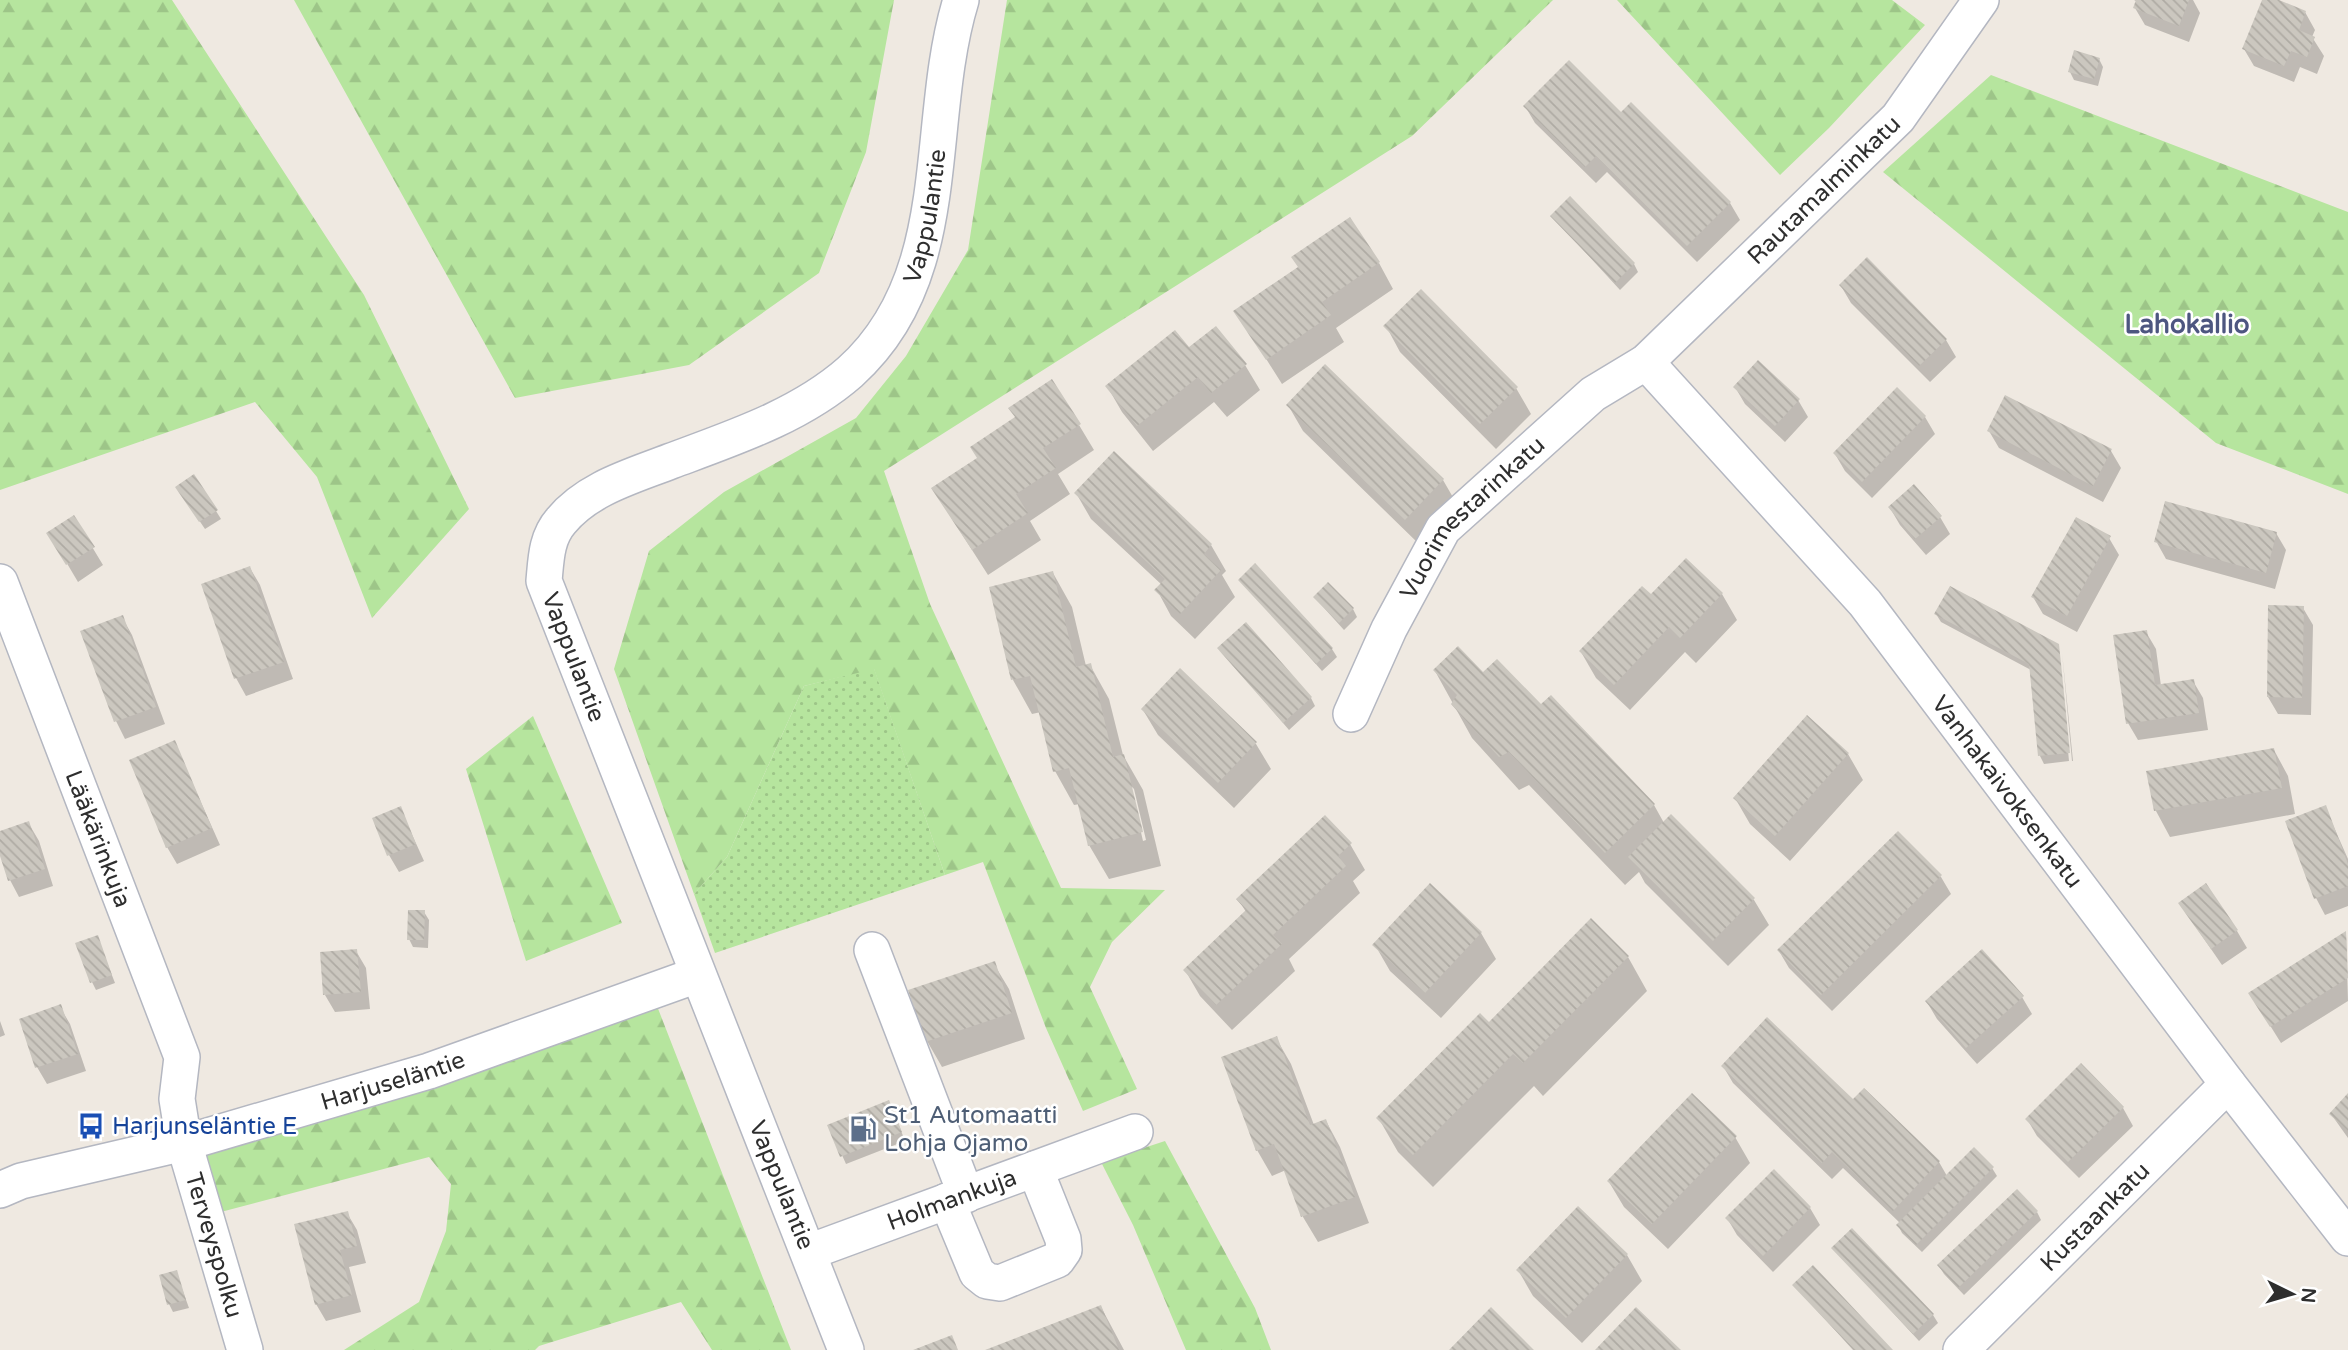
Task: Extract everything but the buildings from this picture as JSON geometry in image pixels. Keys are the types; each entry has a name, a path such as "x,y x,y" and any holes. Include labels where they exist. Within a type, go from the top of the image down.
{"street":[{"name":"Vappulantie","path":"846,1350 544,581 547,546 560,522 605,486 740,435 798,408 850,371 892,321 919,261 934,198 942,107 961,0"},
{"name":"Rautamalminkatu","path":"1646,362 1898,118 1981,0"},
{"name":"Vuorimestarinkatu","path":"1351,714 1389,629 1443,529 1593,394 1646,362"},
{"name":"Vanhakaivoksenkatu","path":"1646,362 1865,603 2228,1084 2348,1238"},
{"name":"Lääkärinkuja","path":"0,582 182,1057 177,1099"},
{"path":"872,950 956,1198 977,1273 987,1280 1000,1283 1057,1260 1063,1250 1063,1239 1035,1169"},
{"name":"Harjuseläntie","path":"0,1190 21,1181 184,1143 429,1071 697,975"},
{"name":"Kustaankatu","path":"1961,1350 2228,1084"},
{"name":"Terveyspolku","path":"177,1099 184,1143 245,1350"},
{"name":"Holmankuja","path":"809,1252 1135,1132"}],"green space":[{"path":"0,0 172,0 364,295 469,509 372,618 317,477 255,402 0,490"},
{"path":"294,0 894,0 866,152 819,273 689,365 515,398"},
{"path":"1007,0 1553,0 1412,136 884,471 930,604 1061,888 1165,890 1112,942 1090,987 1137,1089 1083,1111 1046,1028 983,862 945,875 874,669 804,686 727,857 694,894 614,669 649,551 724,492 856,418 906,356 968,250"},
{"path":"1617,0 1892,0 1925,25 1829,128 1780,175"},
{"path":"1991,75 2348,212 2348,494 2216,443 1883,172"},
{"path":"874,668 945,875 715,953 694,894 727,857 804,686"},
{"path":"533,716 622,923 526,961 466,769"},
{"path":"657,1006 791,1350 712,1350 681,1302 539,1346 535,1350 344,1350 419,1302 446,1231 451,1184 429,1157 217,1213 205,1149"},
{"path":"1165,1141 1255,1308 1271,1350 1186,1350 1133,1225 1101,1162"}],"place":[{"name":"Harjunseläntie E","path":"91,1126"},
{"name":"St1 Automaatti Lohja Ojamo","path":"863,1129"}],"district":[{"name":"Lahokallio","path":"2187,324"}]}
